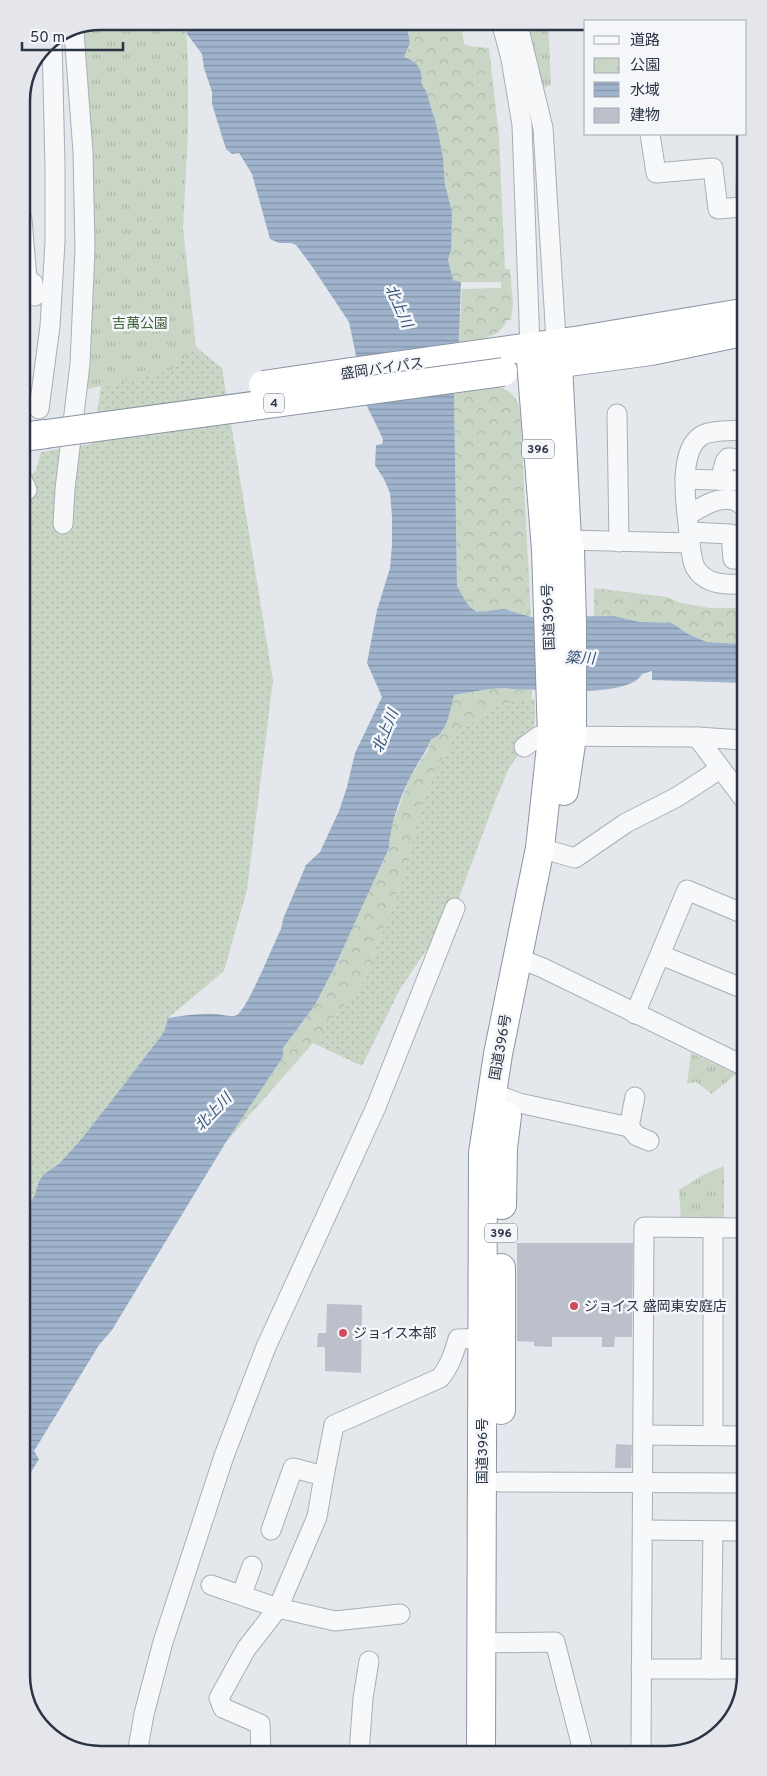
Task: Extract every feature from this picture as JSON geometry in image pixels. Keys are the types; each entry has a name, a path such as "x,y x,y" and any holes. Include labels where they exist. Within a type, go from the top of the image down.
{"highway":[{"name":"盛岡バイパス","path":"35,424 351,372 499,362 544,356 737,314"},
{"name":"盛岡バイパス","path":"544,356 651,351 737,333"},
{"name":"国道396号","path":"499,1746 491,1643 492,1338 501,1240 503,1148 500,1096 514,1058 526,961 547,850 562,729 572,624 561,547 544,356"},
{"name":"国道396号","path":"482,1746 491,1643 500,1482 492,1338"}],"street":[{"path":"503,30 511,59 522,125 544,356"},
{"path":"519,30 542,128 544,356"},
{"path":"63,524 80,364 85,249 83,152 74,35"},
{"path":"35,424 50,326 55,242 52,50"},
{"path":"650,135 656,173 713,168 718,209 737,207"},
{"path":"617,414 619,542"},
{"path":"737,430 702,435 693,444 688,455 686,479 689,530 695,567 704,577 720,585 737,584"},
{"path":"720,480 728,458 737,460"},
{"path":"686,479 737,481"},
{"path":"561,547 619,542 660,543 689,530 720,500 734,500 737,502"},
{"path":"689,530 731,534 733,559 737,559"},
{"path":"524,747 539,736 562,729 737,740"},
{"path":"697,737 737,790"},
{"path":"547,850 575,858 626,823 676,797 720,769"},
{"path":"635,1014 687,890 737,911"},
{"path":"138,1746 144,1714 163,1642 224,1456 266,1347 376,1107 455,908"},
{"path":"661,955 737,986"},
{"path":"526,961 737,1063"},
{"path":"500,1096 629,1127 637,1136 649,1141"},
{"path":"629,1127 635,1097"},
{"path":"641,1746 644,1227 737,1228"},
{"path":"713,1228 713,1435"},
{"path":"261,1746 260,1724 223,1708 219,1698 246,1648 278,1608 317,1517 334,1425 440,1378 452,1359 458,1339 492,1338"},
{"path":"643,1435 737,1436"},
{"path":"271,1530 292,1468 324,1476"},
{"path":"500,1482 737,1483"},
{"path":"643,1530 737,1531"},
{"path":"711,1669 712,1531"},
{"path":"242,1594 252,1566"},
{"path":"211,1585 242,1594 278,1608 334,1622 400,1614"},
{"path":"491,1643 555,1642 583,1746"},
{"path":"360,1746 368,1661"},
{"path":"642,1669 737,1669"}],"green space":[{"name":"吉萬公園","path":"101,30 186,30 188,130 183,229 196,347 172,370 84,390 81,33"},
{"path":"408,30 462,30 464,44 489,48 499,137 505,269 510,269 513,304 511,320 507,320 503,327 493,335 480,339 459,342 462,289 501,288 501,282 457,282 453,280 448,259 451,251 443,157 437,127 426,91 404,57 410,43"},
{"path":"525,30 548,30 551,85 543,88"},
{"path":"737,181 737,201 735,201 735,184"},
{"path":"196,347 222,368 273,680 247,890 224,971 168,1018 164,1032 83,1137 60,1163 44,1174 30,1202 30,475 36,471 41,452 92,444 101,386 172,370"},
{"path":"495,387 504,389 512,394 520,410 531,617 504,609 479,612 471,608 457,586 454,394"},
{"path":"594,588 667,597 681,603 709,608 737,608 737,644 707,642 688,634 672,623 640,622 614,616 594,617"},
{"path":"493,689 532,689 532,700 510,702 491,709 455,735 430,780 416,823 408,864 363,982 313,1043 226,1142 283,1057 283,1048 315,1005 336,964 389,848 390,831 410,777 428,750 431,739 443,731 454,695"},
{"path":"535,699 535,721 532,733 509,768 455,908 400,989 362,1066 313,1043 363,982 408,864 416,823 430,780 455,735 491,709 510,702"},
{"path":"691,1053 736,1074 712,1094 696,1082 687,1084"},
{"path":"724,1166 724,1217 681,1219 679,1190 703,1175"}],"water":[{"path":"186,30 408,30 410,43 404,57 415,63 420,70 421,83 426,91 437,127 443,157 445,185 452,212 451,251 448,259 453,280 461,282 459,339 454,394 457,586 466,602 478,612 504,609 531,617 614,616 640,622 672,623 688,634 707,642 737,644 737,683 652,680 652,671 642,674 632,683 616,688 573,691 492,689 454,695 441,733 431,739 405,788 394,818 389,848 336,964 315,1005 283,1048 283,1057 226,1142 112,1330 99,1345 34,1451 39,1459 30,1474 30,1202 34,1197 39,1181 44,1174 60,1163 83,1137 164,1032 168,1018 202,1014 232,1016 237,1015 241,1010 281,929 283,919 306,865 320,852 339,811 355,753 382,697 367,663 377,610 390,568 392,516 390,493 375,465 376,445 382,444 383,439 366,404 349,322 296,245 279,243 270,239 252,174 239,153 232,154 226,149 212,104 212,92 204,68 202,54 187,34"}],"building":[{"path":"517,1243 633,1243 632,1337 615,1337 614,1347 602,1347 602,1337 552,1337 552,1347 534,1346 534,1342 517,1341"},
{"path":"327,1304 362,1305 361,1373 325,1371 325,1347 317,1347 318,1333 326,1333"},
{"path":"616,1444 632,1445 631,1468 615,1468"}],"place":[{"name":"ジョイス 盛岡東安庭店","path":"574,1306"},
{"name":"ジョイス本部","path":"343,1333"}],"water label":[{"name":"北上川","path":"399,306"},
{"name":"簗川","path":"580,658"},
{"name":"北上川","path":"385,731"},
{"name":"北上川","path":"213,1112"}]}
